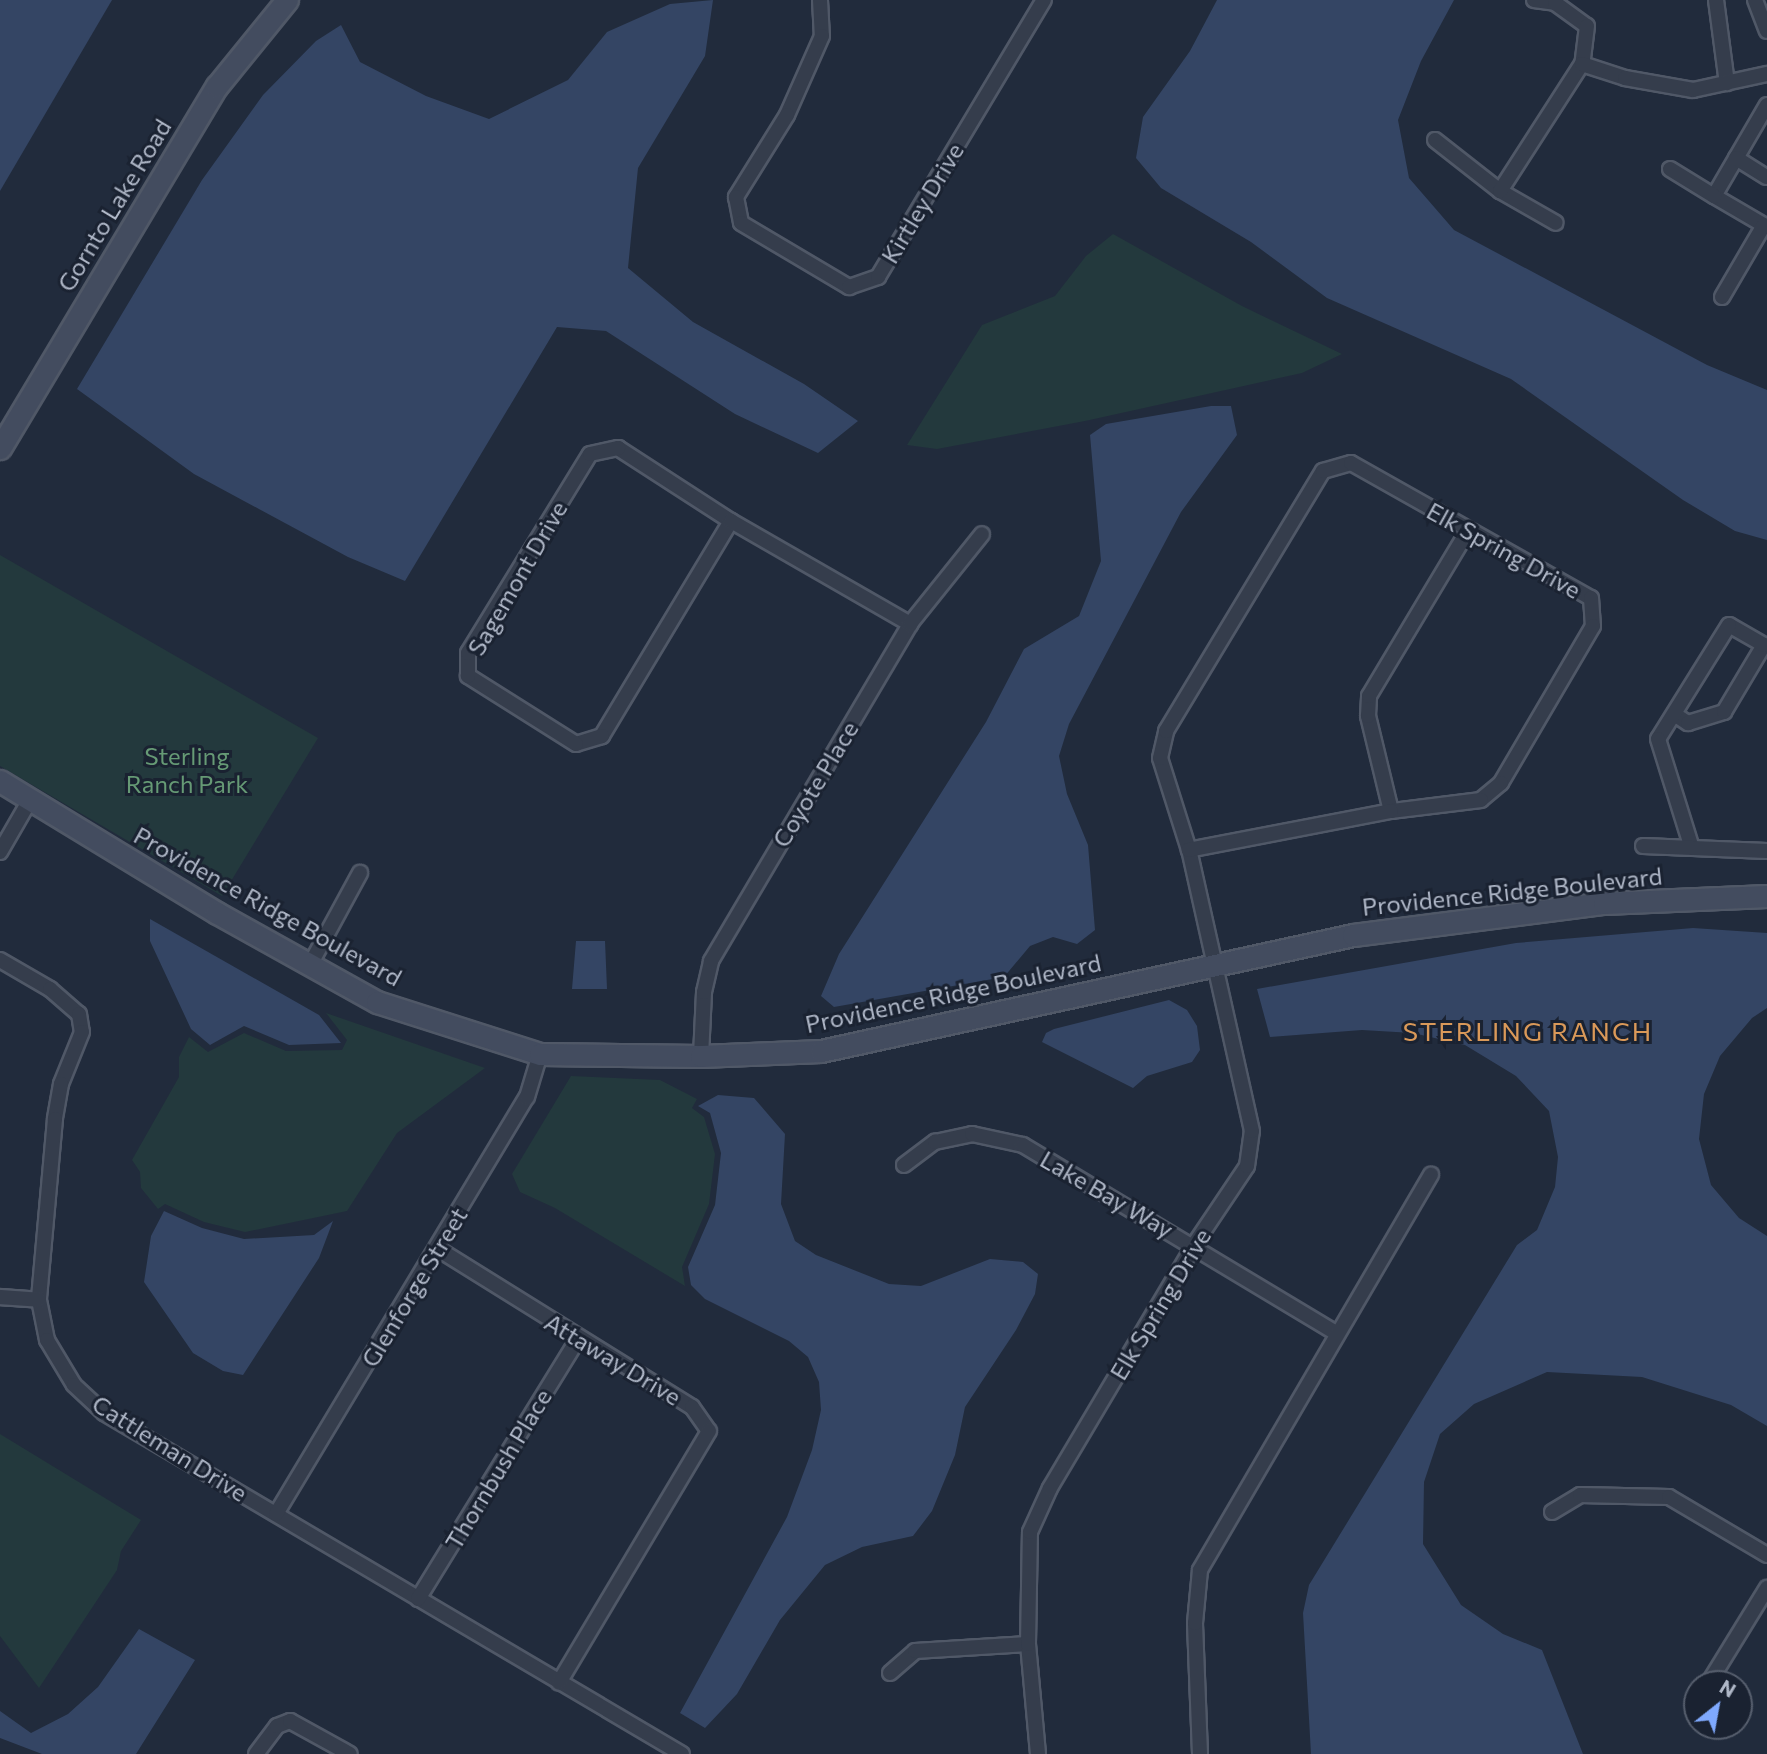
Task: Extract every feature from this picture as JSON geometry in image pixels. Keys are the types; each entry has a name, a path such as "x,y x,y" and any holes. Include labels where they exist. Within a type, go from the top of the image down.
{"street":[{"name":"Gornto Lake Road","path":"0,447 216,86 288,0"},
{"name":"Kirtley Drive","path":"820,0 822,36 788,114 736,197 741,223 849,287 878,277 1044,0"},
{"path":"1500,191 1582,64 1587,26 1555,3 1534,0"},
{"path":"1716,0 1727,83"},
{"path":"1755,0 1767,31"},
{"path":"1582,64 1625,78 1693,90 1767,74"},
{"path":"1714,196 1767,105"},
{"path":"1435,140 1500,191 1556,223"},
{"path":"1736,158 1767,177"},
{"path":"1670,169 1765,226 1722,297"},
{"name":"Sagemont Drive","path":"731,521 602,736 576,744 468,676 468,653 590,454 618,448 731,521 910,624"},
{"name":"Elk Spring Drive","path":"1038,1754 1028,1644 1030,1532 1050,1488 1194,1245 1247,1166 1252,1131 1211,965 1189,850 1160,758 1166,732 1323,471 1351,463 1467,532 1591,598 1593,626 1502,783 1481,800 1391,811 1189,850"},
{"path":"1391,811 1368,716 1369,696 1467,532"},
{"name":"Coyote Place","path":"701,1056 704,992 711,961 910,624 982,534"},
{"path":"1674,715 1688,723 1724,712 1764,645 1729,625 1658,739 1692,848"},
{"name":"Providence Ridge Boulevard","path":"0,782 377,1002 540,1054 701,1056 821,1051 1353,935 1604,903 1767,896"},
{"path":"0,852 30,800"},
{"path":"1643,846 1767,851"},
{"path":"310,965 360,873"},
{"name":"Cattleman Drive","path":"0,960 60,998 79,1014 82,1032 61,1084 55,1119 39,1300 47,1340 74,1385 104,1413 682,1754"},
{"name":"Glenforge Street","path":"276,1514 438,1249 527,1097 540,1054"},
{"name":"Lake Bay Way","path":"904,1165 935,1142 972,1134 1023,1145 1194,1245 1336,1334"},
{"path":"1200,1754 1195,1623 1200,1570 1431,1174"},
{"name":"Attaway Drive","path":"438,1249 578,1339 692,1407 709,1431 559,1682"},
{"path":"0,1297 39,1300"},
{"name":"Thornbush Place","path":"418,1599 578,1339"},
{"path":"1552,1512 1580,1494 1669,1497 1767,1555"},
{"path":"1717,1670 1767,1588"},
{"path":"890,1674 915,1651 1028,1644"},
{"path":"256,1754 277,1726 290,1721 350,1754"}],"green space":[{"path":"1113,234 1242,306 1342,354 1302,373 1085,421 937,449 907,445 982,325 1055,296 1086,256"},
{"name":"Sterling Ranch Park","path":"0,555 318,738 222,896 0,766"},
{"path":"326,1013 485,1068 397,1133 347,1211 245,1232 204,1222 165,1204 158,1209 141,1188 140,1172 132,1160 179,1077 179,1057 189,1037 208,1052 244,1033 286,1051 342,1050 347,1040"},
{"path":"571,1076 660,1080 697,1099 692,1108 704,1117 715,1154 709,1204 682,1267 685,1286 555,1208 520,1192 512,1174"},
{"path":"0,1434 141,1520 121,1551 117,1570 39,1688 0,1636"}],"water":[{"path":"0,0 112,0 0,191"},
{"path":"713,0 705,56 638,168 628,268 693,322 804,384 858,421 818,453 735,414 606,331 557,327 405,581 348,557 194,474 77,389 202,180 263,95 316,41 341,25 360,62 426,96 489,119 568,80 607,32 670,4"},
{"path":"1217,0 1454,0 1421,61 1398,120 1409,178 1454,230 1707,365 1767,390 1767,540 1735,531 1683,500 1511,379 1327,298 1251,242 1161,188 1136,158 1143,117 1190,51"},
{"path":"1211,406 1231,406 1237,435 1181,512 1069,724 1059,756 1067,794 1088,845 1095,930 1077,944 1053,937 1030,946 1004,977 834,1007 821,996 839,954 986,722 1024,649 1079,616 1101,561 1090,435 1106,424"},
{"path":"150,919 319,1015 341,1043 289,1045 244,1026 210,1045 191,1029 150,941"},
{"path":"1693,928 1767,933 1767,1008 1752,1018 1720,1056 1704,1094 1699,1139 1711,1185 1739,1218 1767,1236 1767,1426 1731,1405 1642,1377 1547,1372 1474,1404 1440,1434 1424,1482 1423,1544 1461,1605 1503,1634 1542,1650 1583,1754 1311,1754 1303,1613 1309,1585 1517,1245 1537,1230 1555,1187 1558,1157 1549,1111 1516,1076 1465,1045 1413,1033 1362,1030 1270,1037 1257,989 1516,943"},
{"path":"576,941 605,941 607,989 572,989"},
{"path":"1169,1000 1187,1010 1197,1026 1200,1050 1192,1062 1147,1076 1133,1088 1042,1042 1046,1033 1054,1029"},
{"path":"718,1095 754,1098 785,1134 781,1204 795,1241 816,1255 889,1284 921,1286 990,1259 1023,1262 1038,1274 1035,1294 1016,1330 965,1407 955,1455 932,1511 913,1536 862,1547 825,1565 780,1620 737,1694 705,1728 680,1713 787,1517 812,1450 821,1410 819,1382 808,1357 789,1341 705,1299 691,1285 688,1267 715,1205 721,1153 710,1113 698,1106"},
{"path":"164,1211 202,1228 244,1239 314,1235 333,1221 319,1258 243,1375 223,1371 193,1353 144,1282 151,1236"},
{"path":"139,1629 195,1660 136,1754 42,1754 0,1738 0,1711 31,1733 68,1714 98,1687"}],"district":[{"name":"STERLING RANCH","path":"1528,1031"}]}
